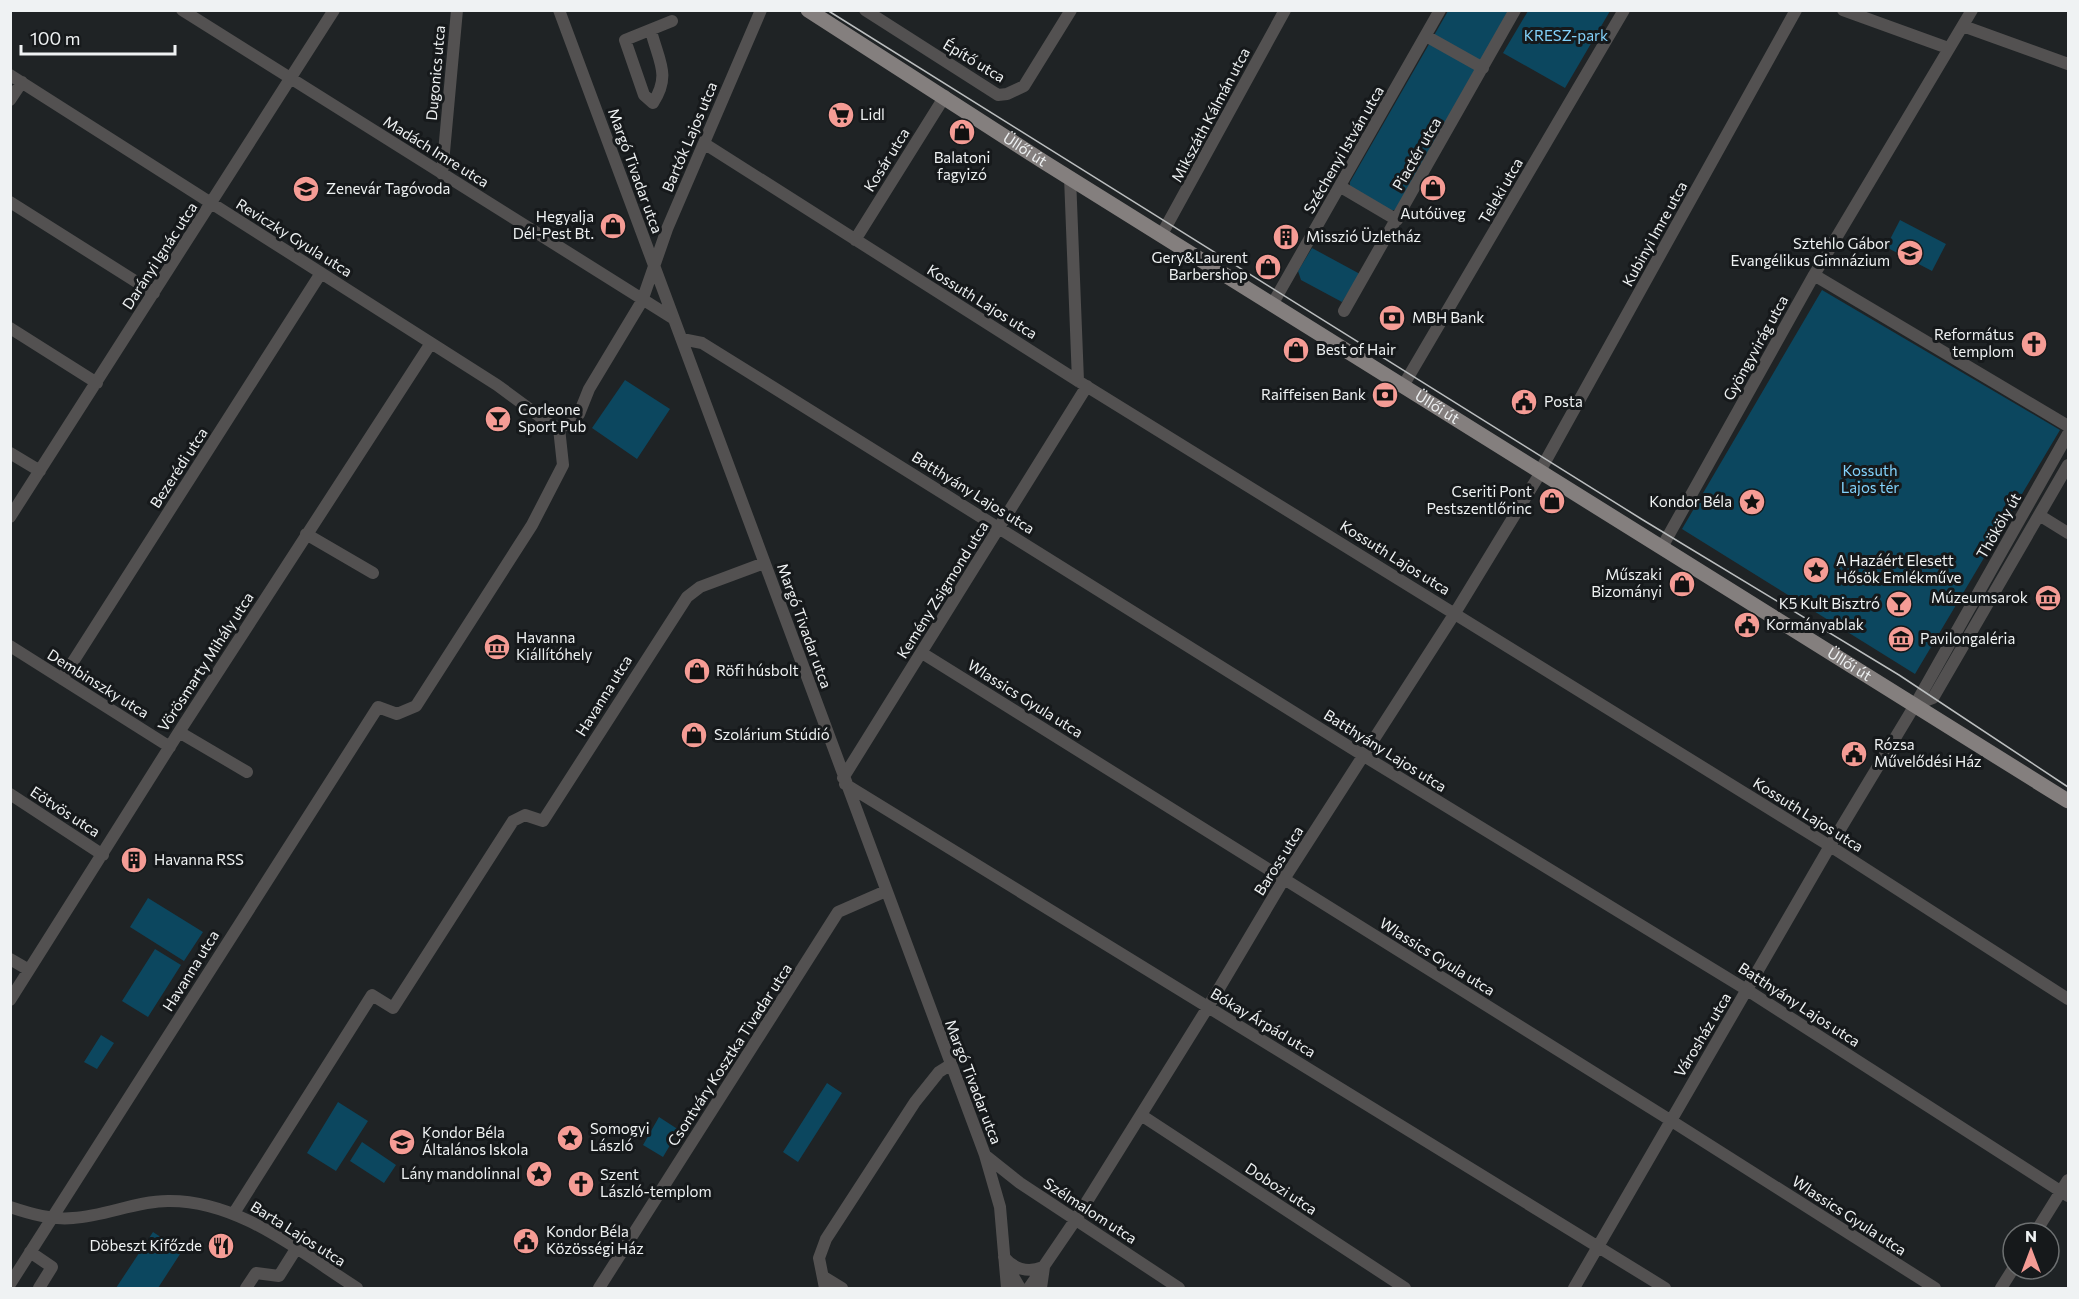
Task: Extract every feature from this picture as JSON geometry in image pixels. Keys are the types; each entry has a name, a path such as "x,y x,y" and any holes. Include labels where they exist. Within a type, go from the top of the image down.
{"main road":[{"name":"Üllői út","path":"808,10 1070,177 2068,801"}],"street":[{"name":"Madách Imre utca","path":"182,10 674,319"},
{"name":"Darányi Ignác utca","path":"10,517 334,10"},
{"name":"Dugonics utca","path":"442,174 457,10"},
{"name":"Margó Tivadar utca","path":"559,10 985,1155 1000,1207 1007,1288"},
{"name":"Bartók Lajos utca","path":"559,428 572,422 579,414 589,389 642,301 667,229 761,10"},
{"name":"Építő utca","path":"865,10 998,95 1007,94 1024,86 1071,10"},
{"name":"Mikszáth Kálmán utca","path":"1162,234 1285,10"},
{"name":"Széchenyi István utca","path":"1274,303 1440,10"},
{"name":"Piactér utca","path":"1344,311 1515,10"},
{"name":"Teleki utca","path":"1404,386 1624,10"},
{"name":"Kubinyi Imre utca","path":"1541,471 1796,10"},
{"path":"1843,10 1948,48"},
{"name":"Gyöngyvirág utca","path":"1662,547 1814,275 1972,10"},
{"path":"651,31 664,76 662,89 653,103 644,94 625,40 672,21"},
{"path":"1963,26 2068,64"},
{"path":"1426,36 1483,68"},
{"name":"Reviczky Gyula utca","path":"10,75 431,343 559,428"},
{"path":"10,100 21,82"},
{"name":"Kosár utca","path":"855,240 945,96"},
{"name":"Kossuth Lajos utca","path":"705,144 1082,384 1830,846 2068,999"},
{"path":"1070,177 1082,384"},
{"path":"1341,186 1397,219"},
{"path":"10,202 154,293"},
{"name":"Bezerédi utca","path":"62,679 321,273"},
{"path":"1814,275 2068,426"},
{"path":"10,328 97,382"},
{"name":"Batthyány Lajos utca","path":"682,339 702,343 1364,756 1747,990 2065,1194"},
{"name":"Vörösmarty Mihály utca","path":"10,1000 179,732 431,343"},
{"name":"Kemény Zsigmond utca","path":"844,781 1000,528 1082,384"},
{"name":"Havanna utca","path":"10,1284 378,707 397,714 416,706 532,525 562,465 559,428"},
{"name":"Thököly út","path":"1915,705 2068,434"},
{"path":"10,453 40,471"},
{"name":"Thököly út","path":"1915,705 1933,698 2068,465"},
{"name":"Baross utca","path":"1029,1288 1076,1219 1208,1007 1284,879 1455,613 1541,471"},
{"path":"2040,515 2068,533"},
{"path":"306,534 372,573"},
{"name":"Havanna utca","path":"234,1213 372,995 393,1008 513,821 525,815 543,821 687,597 700,587 764,563"},
{"path":"1955,633 1967,640"},
{"name":"Dembinszky utca","path":"10,646 170,747"},
{"name":"Wlassics Gyula utca","path":"922,653 1935,1288"},
{"name":"Városház utca","path":"1574,1288 1830,846 1915,705"},
{"path":"179,732 247,772"},
{"name":"Bókay Árpád utca","path":"844,781 1665,1288"},
{"name":"Eötvös utca","path":"10,795 103,855"},
{"name":"Csontváry Kosztka Tivadar utca","path":"599,1288 838,912 886,891"},
{"path":"10,959 29,970"},
{"path":"842,1288 824,1283 819,1258 826,1239 915,1102 939,1072 950,1065"},
{"name":"Dobozi utca","path":"1141,1115 1405,1288"},
{"name":"Szélmalom utca","path":"985,1155 1020,1183 1179,1288"},
{"path":"2044,1221 2065,1194 2068,1180"},
{"name":"Barta Lajos utca","path":"10,1207 53,1218 85,1217 168,1200 201,1204 234,1213 357,1288"},
{"path":"246,1288 256,1273 279,1276 296,1249"},
{"path":"30,1252 52,1267 39,1288"},
{"name":"Margó Tivadar utca","path":"1004,1257 1020,1288"},
{"path":"1004,1257 1020,1269 1044,1267"},
{"name":"Baross utca","path":"1041,1288 1044,1267"}],"green space":[{"path":"1448,11 1511,11 1398,209 1390,211 1350,188 1350,182"},
{"name":"KRESZ-park","path":"1528,11 1610,11 1565,88 1503,53"},
{"path":"1900,220 1946,244 1932,271 1886,247"},
{"path":"1312,248 1360,274 1342,302 1301,280 1298,271"},
{"name":"Kossuth Lajos tér","path":"1822,290 2060,430 1915,674 1682,529"},
{"path":"625,380 670,409 637,459 592,428"},
{"path":"148,898 203,932 184,961 130,927"},
{"path":"155,949 181,965 148,1017 122,1001"},
{"path":"101,1035 114,1043 97,1069 84,1062"},
{"path":"827,1083 842,1093 798,1162 783,1152"},
{"path":"338,1102 368,1121 336,1171 307,1153"},
{"path":"659,1117 679,1130 663,1157 643,1145"},
{"path":"362,1142 396,1165 384,1183 350,1161"},
{"path":"153,1232 182,1251 158,1288 116,1288"}],"tram line":[{"path":"827,10 1643,520 1899,675 2068,787"}],"place":[{"name":"Lidl","path":"841,115"},
{"name":"Balatoni fagyizó","path":"962,132"},
{"name":"Autóüveg","path":"1433,188"},
{"name":"Zenevár Tagóvoda","path":"306,189"},
{"name":"Hegyalja Dél-Pest Bt.","path":"613,226"},
{"name":"Misszió Üzletház","path":"1286,237"},
{"name":"Sztehlo Gábor Evangélikus Gimnázium","path":"1910,253"},
{"name":"Gery&Laurent Barbershop","path":"1268,267"},
{"name":"MBH Bank","path":"1392,318"},
{"name":"Református templom","path":"2034,344"},
{"name":"Best of Hair","path":"1296,350"},
{"name":"Raiffeisen Bank","path":"1385,395"},
{"name":"Posta","path":"1524,402"},
{"name":"Corleone Sport Pub","path":"498,419"},
{"name":"Cseriti Pont Pestszentlőrinc","path":"1552,501"},
{"name":"Kondor Béla","path":"1752,502"},
{"name":"A Hazáért Elesett Hősök Emlékműve","path":"1816,570"},
{"name":"Műszaki Bizományi","path":"1682,584"},
{"name":"Múzeumsarok","path":"2048,598"},
{"name":"K5 Kult Bisztró","path":"1899,604"},
{"name":"Kormányablak","path":"1747,625"},
{"name":"Pavilongaléria","path":"1901,639"},
{"name":"Havanna Kiállítóhely","path":"497,647"},
{"name":"Röfi húsbolt","path":"697,671"},
{"name":"Szolárium Stúdió","path":"694,735"},
{"name":"Rózsa Művelődési Ház","path":"1854,754"},
{"name":"Havanna RSS","path":"134,860"},
{"name":"Somogyi László","path":"570,1138"},
{"name":"Kondor Béla Általános Iskola","path":"402,1142"},
{"name":"Lány mandolinnal","path":"539,1174"},
{"name":"Szent László-templom","path":"581,1184"},
{"name":"Kondor Béla Közösségi Ház","path":"526,1241"},
{"name":"Döbeszt Kifőzde","path":"221,1246"}]}
